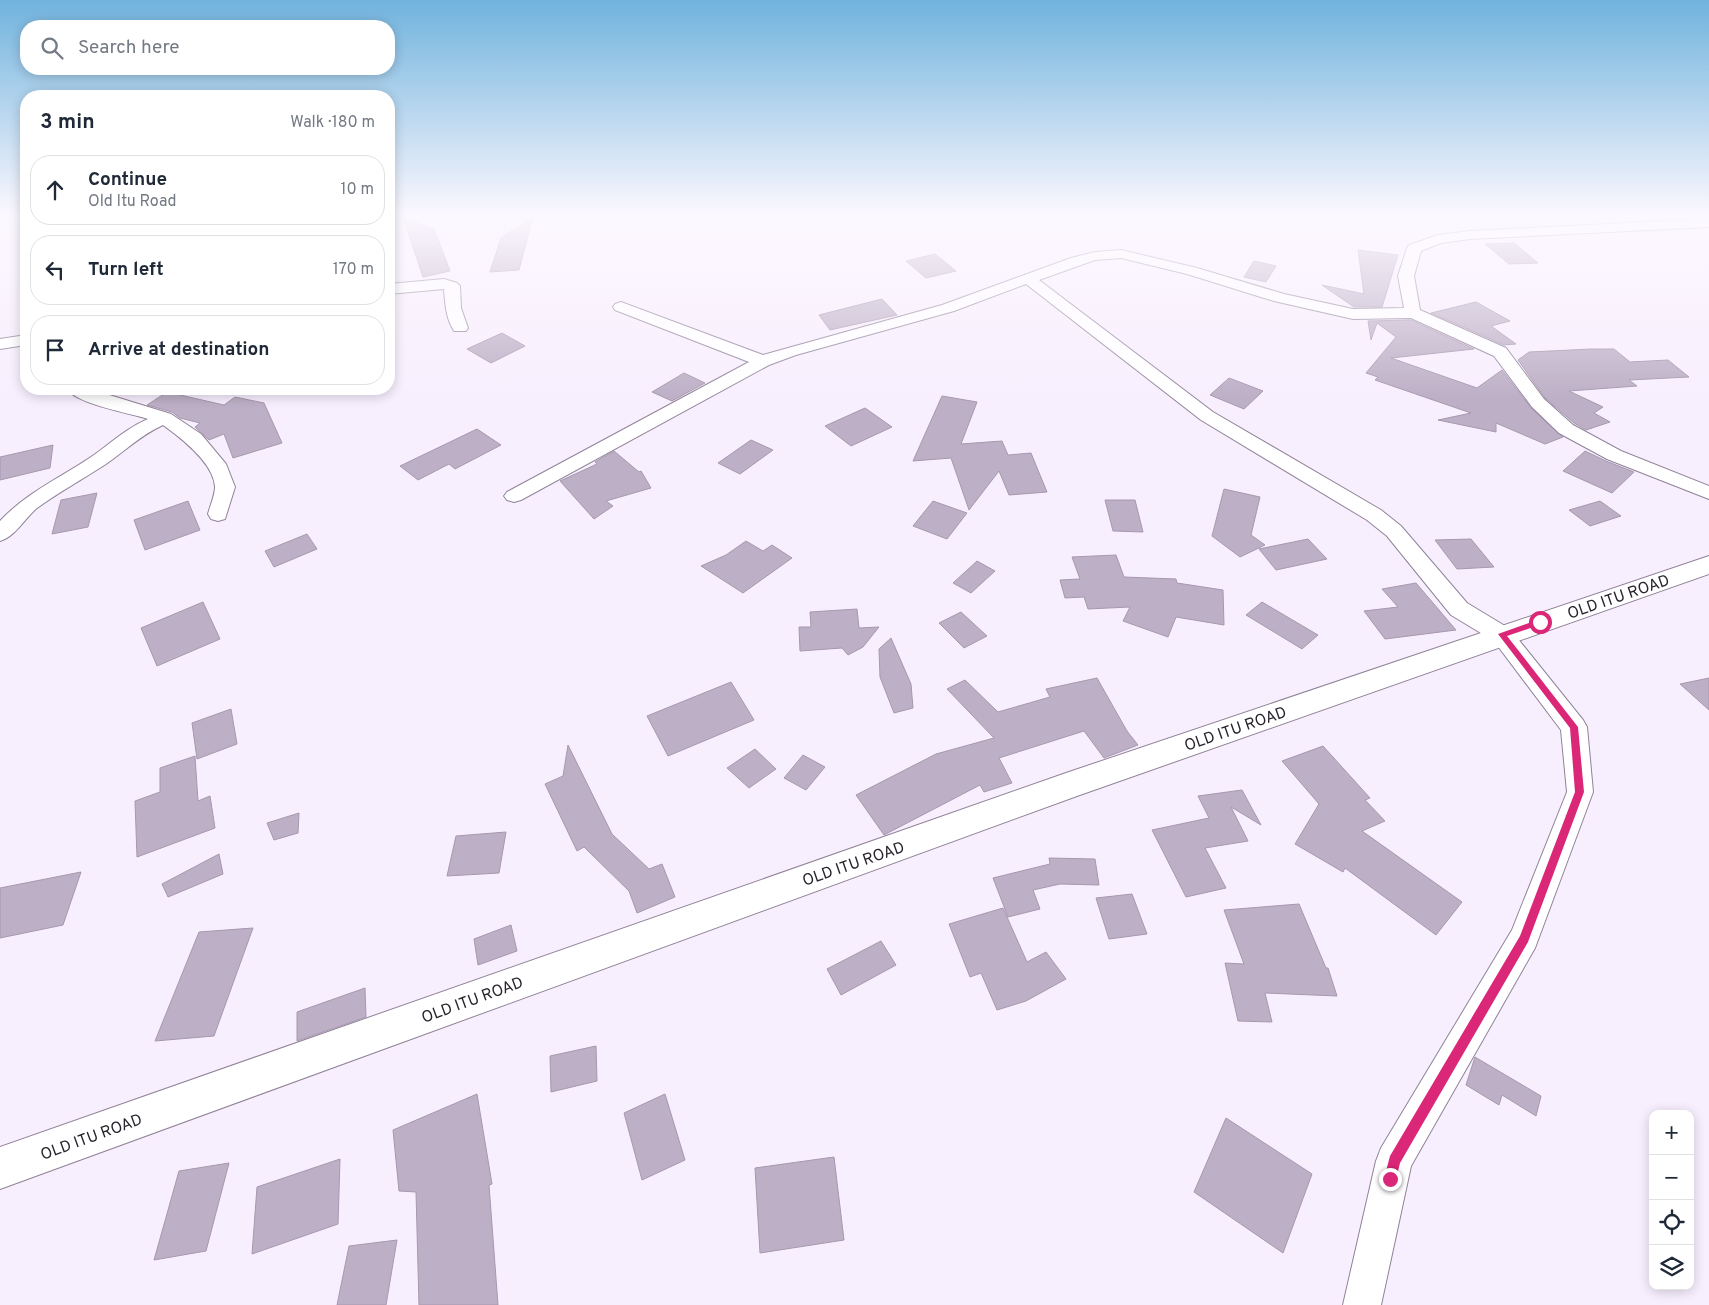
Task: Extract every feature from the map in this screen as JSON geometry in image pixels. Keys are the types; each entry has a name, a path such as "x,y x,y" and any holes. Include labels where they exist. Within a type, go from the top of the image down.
{"street":[{"path":"514,496 763,361 790,351 948,308 1032,278"},
{"path":"1214,278 1280,298 1353,314 1413,313 1500,352 1538,403 1566,429 1614,455 1709,493"},
{"path":"1406,278 1413,313"},
{"path":"1029,279 1206,416 1374,515 1394,531 1460,609 1502,634 1574,727 1580,792 1524,938 1394,1161 1362,1305"},
{"path":"395,288 444,284 452,286 453,308 460,328"},
{"path":"620,307 676,326 713,343 763,361"},
{"path":"0,344 20,341"},
{"path":"87,395 165,418 194,438 216,464 225,487 218,514"},
{"path":"0,534 21,511 34,501 100,459 136,430 165,418"},
{"name":"OLD ITU ROAD","path":"0,1168 729,906 1502,634 1709,565"}],"building":[{"path":"1248,278 1269,278 1266,282"},
{"path":"1362,278 1391,278 1382,307 1354,307 1322,285 1364,294"},
{"path":"882,299 897,315 830,330 819,315"},
{"path":"1476,302 1510,321 1491,326 1516,344 1504,345 1431,313"},
{"path":"1411,320 1474,349 1391,358 1477,388 1502,370 1531,408 1563,437 1545,444 1496,423 1496,432 1438,420 1471,413 1375,380 1378,377 1366,373 1396,337 1377,323 1371,340 1368,321"},
{"path":"502,333 525,346 491,363 467,349"},
{"path":"1614,349 1630,362 1668,360 1689,377 1629,380 1637,386 1569,391 1603,407 1594,413 1610,422 1586,430 1574,423 1545,398 1518,360 1529,352"},
{"path":"684,373 705,383 672,401 652,392"},
{"path":"1229,378 1263,391 1244,409 1210,395"},
{"path":"162,395 180,395 224,405 235,397 264,403 282,443 233,458 224,434 209,440 195,427 200,423 180,418 172,412 147,405"},
{"path":"942,396 977,402 961,444 1002,441 1008,455 1031,453 1047,492 1009,495 999,471 969,510 951,458 913,461"},
{"path":"865,408 892,427 851,446 825,426"},
{"path":"477,429 501,445 455,469 449,464 418,480 400,466"},
{"path":"751,440 773,450 740,474 718,463"},
{"path":"53,445 50,468 0,480 0,457"},
{"path":"614,451 639,472 641,471 651,488 606,501 613,506 594,519 560,481 597,464 595,462"},
{"path":"1585,451 1634,472 1612,493 1563,471"},
{"path":"1224,489 1260,497 1251,535 1265,545 1240,557 1212,536"},
{"path":"97,493 88,527 52,534 61,500"},
{"path":"1105,500 1135,500 1143,532 1113,531"},
{"path":"188,501 200,530 145,550 134,520"},
{"path":"933,501 967,513 947,539 913,526"},
{"path":"1600,501 1621,516 1590,526 1569,510"},
{"path":"307,534 317,549 274,567 265,551"},
{"path":"1308,539 1327,559 1276,570 1259,549"},
{"path":"1471,539 1494,567 1457,569 1435,540"},
{"path":"746,541 763,551 772,545 792,558 743,593 701,566 726,555"},
{"path":"1116,555 1124,577 1176,579 1177,583 1223,590 1224,625 1176,617 1168,637 1123,621 1130,607 1088,609 1084,597 1065,598 1060,580 1080,579 1072,557"},
{"path":"977,561 995,571 971,593 953,583"},
{"path":"1416,583 1456,630 1385,639 1364,611 1398,607 1382,589"},
{"path":"203,602 220,639 157,666 141,628"},
{"path":"1262,602 1318,635 1302,649 1246,615"},
{"path":"857,609 859,628 879,627 863,647 848,655 842,648 800,651 799,627 811,627 810,612"},
{"path":"961,612 987,636 964,648 939,623"},
{"path":"891,638 911,684 913,708 894,713 880,677 879,649"},
{"path":"1097,678 1127,731 1138,745 1104,758 1084,731 999,758 1012,783 984,792 980,785 884,835 856,795 936,754 994,738 947,689 965,680 998,712 1050,697 1046,689"},
{"path":"1709,678 1709,710 1680,684"},
{"path":"731,682 754,720 668,756 647,716"},
{"path":"231,709 237,744 197,759 192,723"},
{"path":"568,745 612,834 649,869 662,864 675,897 637,913 629,891 584,847 577,851 545,784 563,776"},
{"path":"1323,746 1370,798 1365,800 1385,821 1362,831 1462,902 1436,935 1345,868 1343,872 1295,844 1319,804 1282,761"},
{"path":"755,749 776,769 749,788 727,768"},
{"path":"803,755 825,767 806,790 784,778"},
{"path":"195,756 198,801 210,796 215,828 137,857 135,801 160,792 160,768"},
{"path":"1242,790 1261,825 1231,807 1248,841 1205,848 1226,888 1186,897 1152,830 1209,818 1198,796"},
{"path":"299,813 298,833 274,840 267,823"},
{"path":"506,832 499,873 447,876 456,836"},
{"path":"219,854 223,874 168,897 162,884"},
{"path":"1049,858 1095,859 1099,885 1060,884 1033,890 1040,909 1008,917 993,878 1050,864"},
{"path":"81,872 63,925 0,938 0,888"},
{"path":"1132,894 1147,934 1109,939 1096,898"},
{"path":"1299,904 1326,968 1328,968 1337,996 1265,993 1272,1022 1238,1021 1225,963 1244,964 1224,910"},
{"path":"1003,908 1027,962 1046,952 1066,979 1026,1001 997,1010 981,973 970,977 949,924"},
{"path":"511,925 517,951 478,965 474,939"},
{"path":"253,928 214,1036 155,1041 199,932"},
{"path":"881,941 896,965 841,995 827,969"},
{"path":"365,988 366,1017 297,1041 297,1012"},
{"path":"596,1046 597,1081 551,1092 550,1056"},
{"path":"1475,1057 1541,1096 1536,1116 1502,1095 1499,1105 1466,1085"},
{"path":"477,1094 492,1184 489,1185 498,1305 419,1305 416,1192 399,1191 393,1130"},
{"path":"665,1094 685,1160 642,1180 624,1113"},
{"path":"1226,1118 1312,1174 1283,1253 1194,1192"},
{"path":"834,1157 844,1240 760,1253 755,1168"},
{"path":"340,1159 338,1224 252,1254 257,1187"},
{"path":"229,1163 206,1251 154,1260 179,1171"},
{"path":"397,1240 386,1305 337,1305 349,1246"}],"route":[{"path":"1390,1179 1394,1161 1524,938 1580,792 1574,727 1502,634 1540,622"}]}
